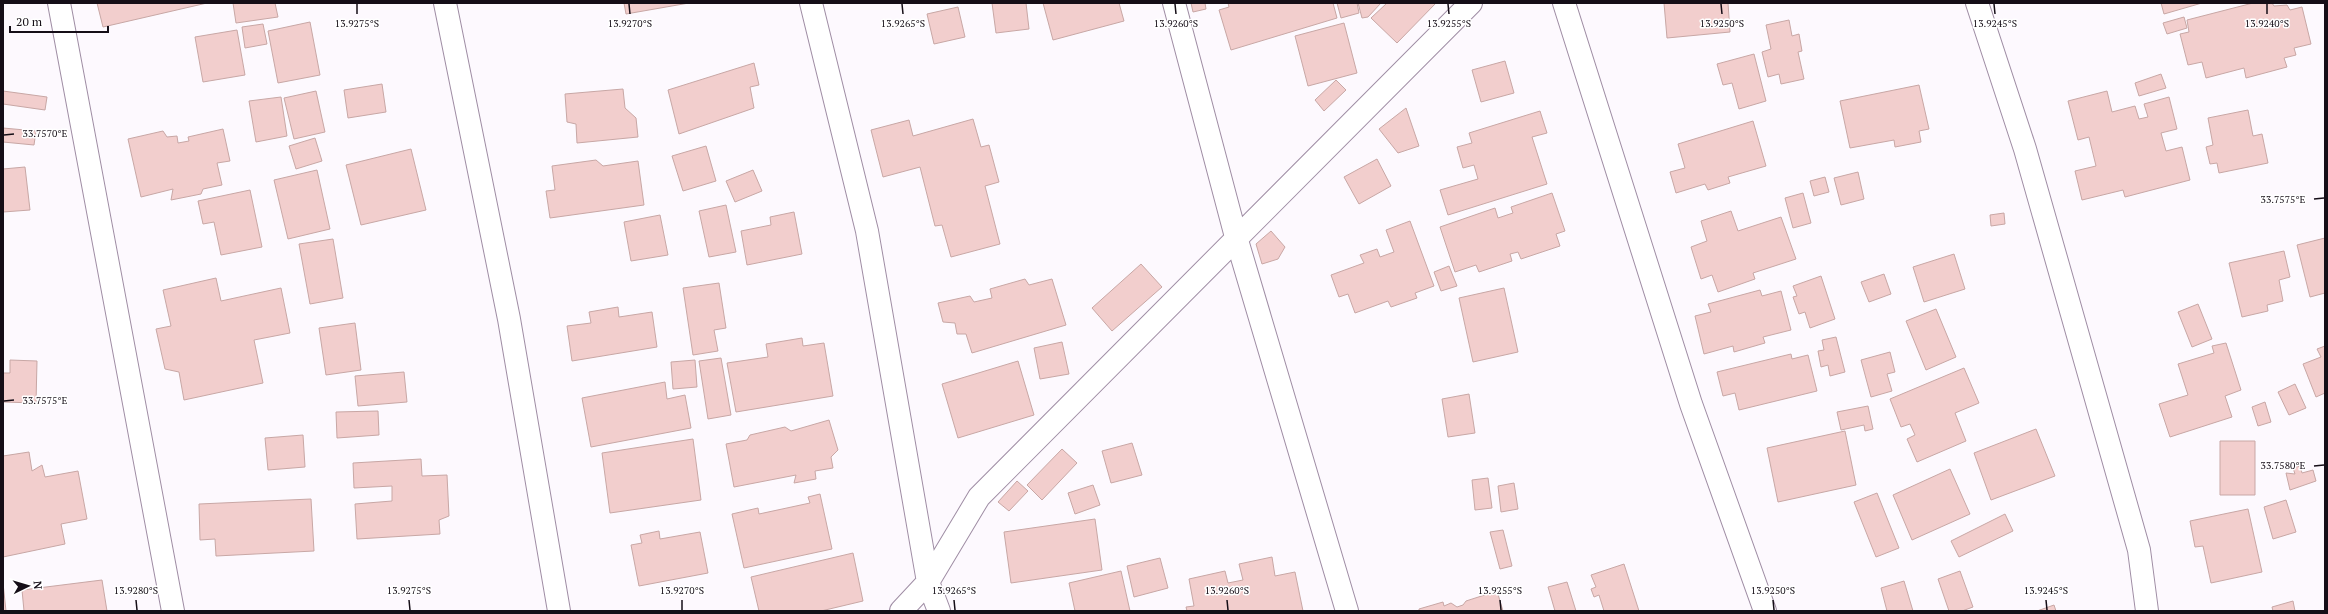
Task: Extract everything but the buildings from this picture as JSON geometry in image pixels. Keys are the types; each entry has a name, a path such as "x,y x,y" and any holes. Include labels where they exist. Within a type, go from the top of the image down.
{"street":[{"path":"59,3 173,611"},
{"path":"445,3 508,319 559,611"},
{"path":"811,3 867,231 928,582 939,611"},
{"path":"1174,3 1236,237 1347,611"},
{"path":"901,611 928,582 979,497 1236,237 1471,3"},
{"path":"1564,3 1691,404 1766,611"},
{"path":"1977,3 2025,149 2139,550 2147,611"}]}
